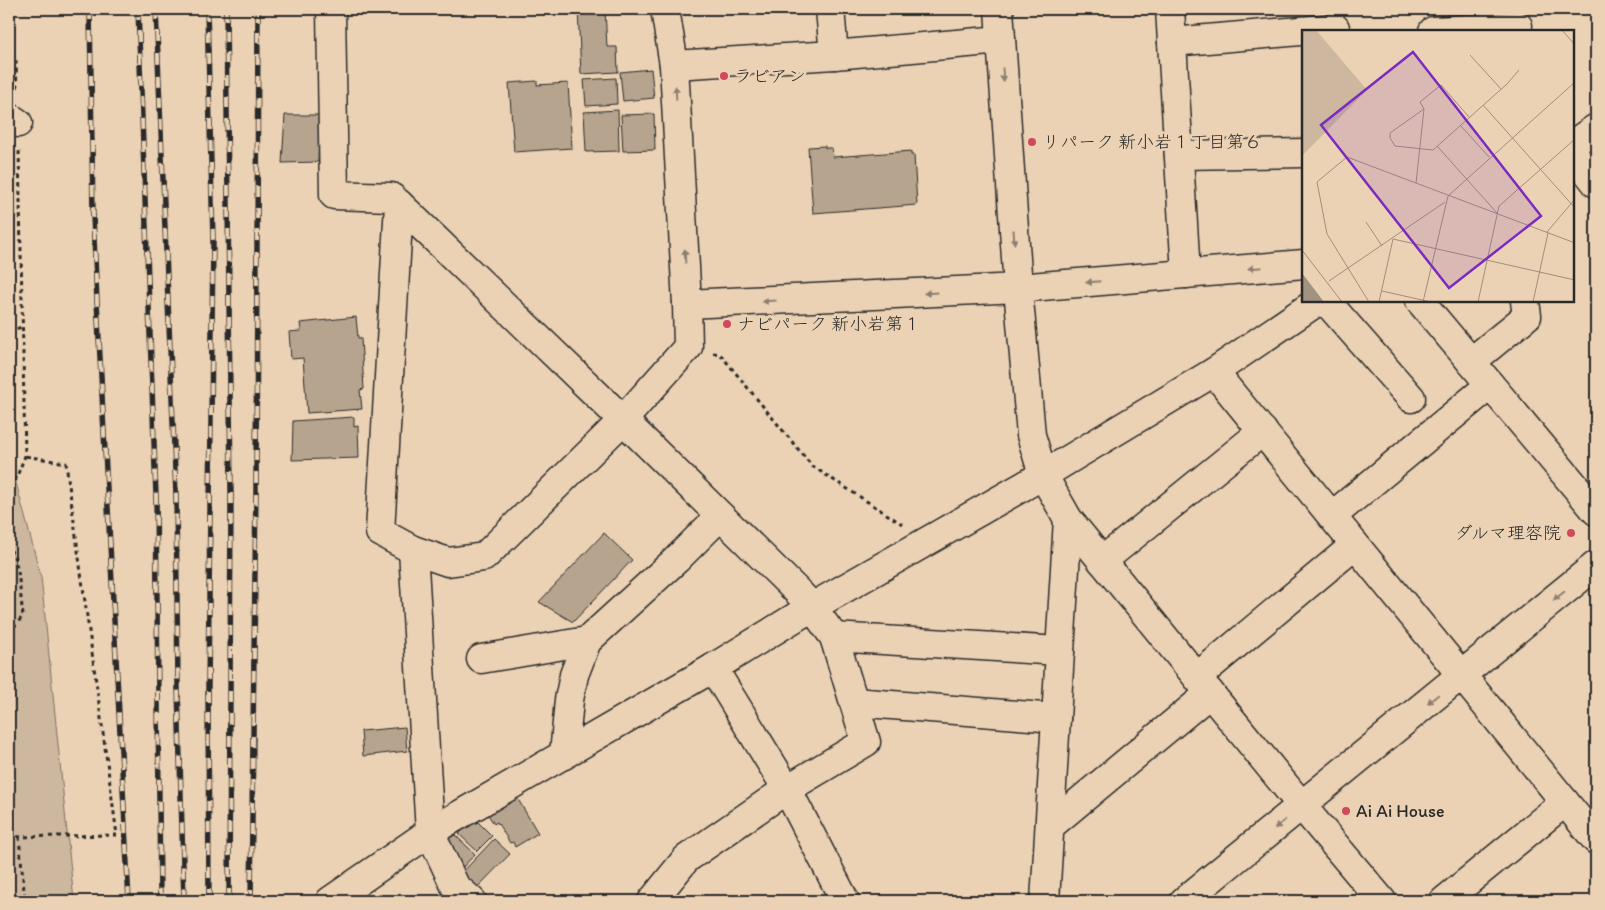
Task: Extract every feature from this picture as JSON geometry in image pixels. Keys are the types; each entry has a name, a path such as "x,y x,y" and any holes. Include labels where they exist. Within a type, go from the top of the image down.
{"street":[{"path":"331,9 334,195 391,197 399,204 623,420 812,607 834,637 866,742 787,789 686,860 652,901"},
{"path":"399,204 380,532 413,550 448,562 484,557 623,420 688,347 674,65 665,9"},
{"path":"830,9 834,55"},
{"path":"999,9 1018,288 1031,435 1043,475 1068,519 1382,901"},
{"path":"1170,9 1186,274"},
{"path":"1442,30 1518,22"},
{"path":"1172,42 1335,23"},
{"path":"674,65 834,55 1001,40"},
{"path":"1575,141 1596,128"},
{"path":"1179,155 1302,153"},
{"path":"1575,157 1596,183"},
{"path":"687,304 1018,288 1302,264"},
{"path":"330,901 430,832 713,668 812,607 1043,475 1214,372 1317,302"},
{"path":"1327,302 1411,398"},
{"path":"1421,302 1596,511"},
{"path":"1471,362 1527,316 1525,302"},
{"path":"1214,372 1596,840"},
{"path":"1332,516 1490,385"},
{"path":"1102,561 1263,431"},
{"path":"564,755 572,684 587,641 676,560 720,516"},
{"path":"1045,901 1068,519"},
{"path":"1050,826 1356,545"},
{"path":"413,550 430,832 455,886 472,901"},
{"path":"1184,901 1596,566"},
{"path":"834,637 1060,650"},
{"path":"481,659 587,641"},
{"path":"713,668 787,789 845,901"},
{"path":"854,702 1056,718"},
{"path":"1444,901 1565,802"}],"path":[{"path":"9,46 16,61 14,120 25,456 9,496"},
{"path":"9,331 22,327"},
{"path":"688,347 720,354 812,466 928,542"},
{"path":"9,837 117,835 66,463 25,456"},
{"path":"9,551 13,552 18,572 23,616 9,633"},
{"path":"19,837 25,901"}],"shaded area":[{"path":"9,464 11,464 41,577 74,901 9,901"}],"building":[{"path":"578,9 605,9 607,47 617,47 618,72 581,74"},
{"path":"651,69 654,98 623,101 620,72"},
{"path":"616,78 617,104 586,106 584,80"},
{"path":"537,81 537,85 568,83 572,148 514,152 509,83"},
{"path":"618,110 619,151 586,152 584,112"},
{"path":"654,114 655,150 623,151 621,115"},
{"path":"285,115 320,115 318,162 282,163"},
{"path":"825,146 825,148 832,148 833,157 911,151 911,155 914,155 917,205 813,213 808,147"},
{"path":"356,317 358,338 361,338 364,389 360,390 362,409 307,413 303,358 291,359 289,332 301,331 300,323"},
{"path":"354,417 354,427 358,426 359,458 292,460 293,421"},
{"path":"604,533 632,560 573,622 539,602"},
{"path":"405,727 407,751 363,756 361,731"},
{"path":"516,796 538,833 515,847 513,842 510,843 497,822 494,824 487,813"},
{"path":"473,820 476,824 478,822 492,836 477,851 459,834"},
{"path":"452,832 475,854 462,868 448,854 443,841"},
{"path":"494,839 510,854 474,891 459,876"}],"railway":[{"path":"90,9 93,216 129,901"},
{"path":"138,9 156,496 160,901"},
{"path":"156,9 176,495 178,688 184,901"},
{"path":"207,9 213,240 208,688 209,901"},
{"path":"226,9 231,493 229,901"},
{"path":"251,901 256,490 258,9"}],"place":[{"name":"ラビアン","path":"724,76"},
{"name":"リパーク 新小岩１丁目第６","path":"1032,142"},
{"name":"ナビパーク 新小岩第１","path":"727,324"},
{"name":"ダルマ理容院","path":"1571,533"},
{"name":"Ai Ai House","path":"1346,811"}]}
